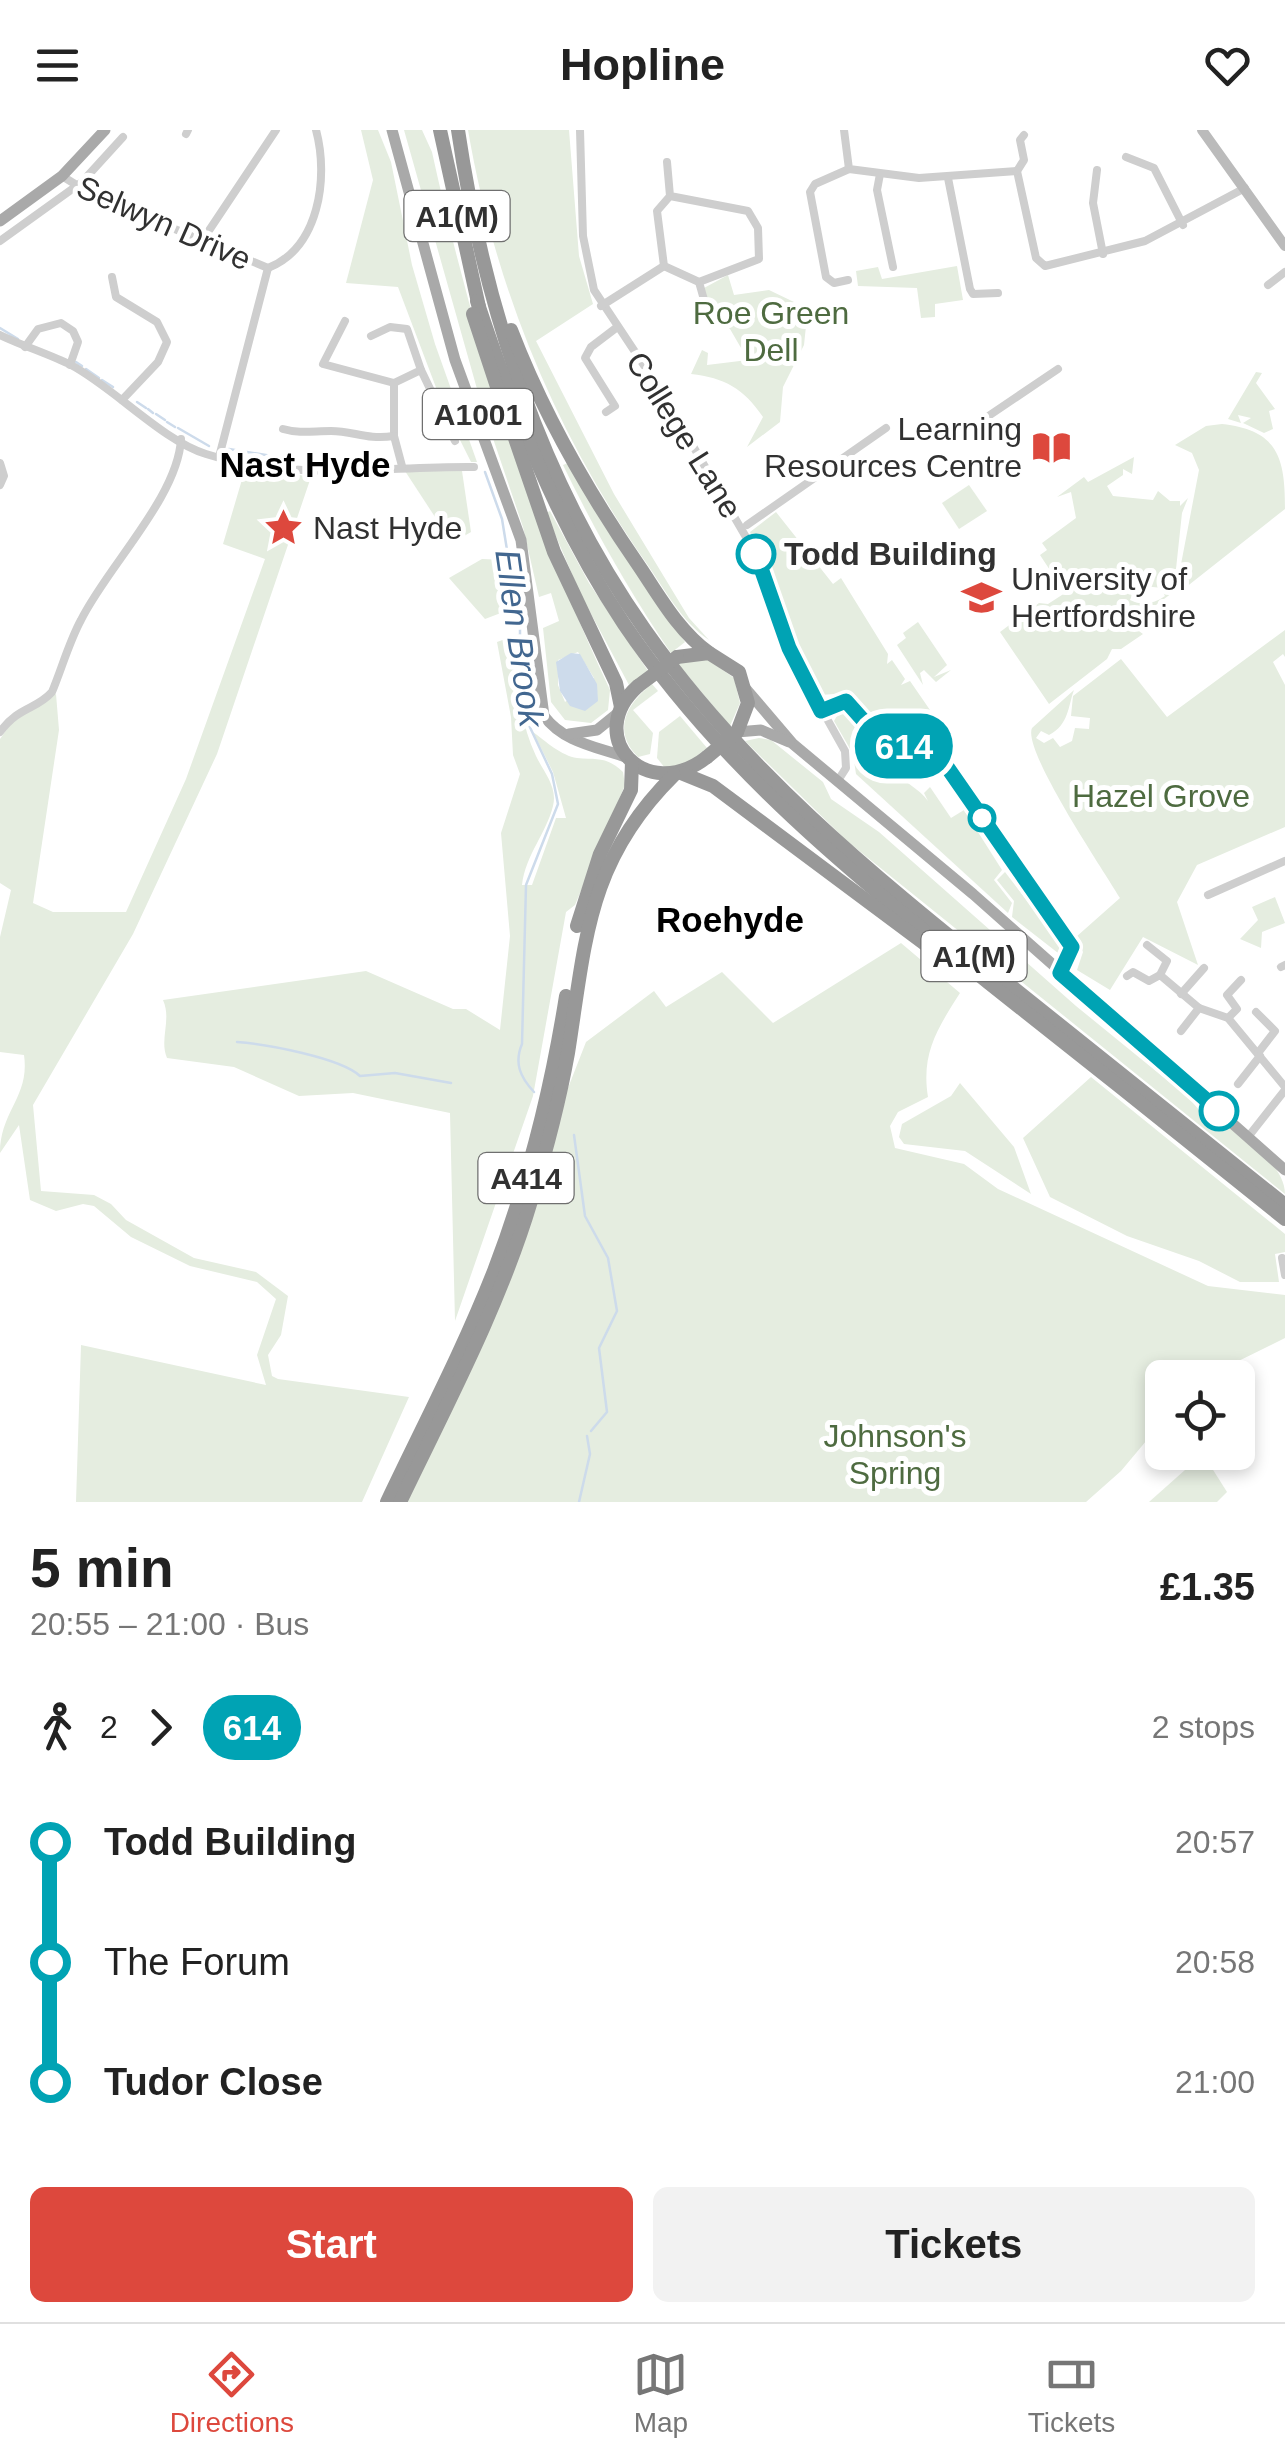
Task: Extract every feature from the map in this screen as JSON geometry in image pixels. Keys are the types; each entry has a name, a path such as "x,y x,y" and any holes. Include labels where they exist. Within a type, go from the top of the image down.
{"highway":[{"name":"A1(M)","path":"436,130 477,301 519,421 559,512 624,624 672,691 792,820 1285,1219"},
{"path":"436,130 478,333 554,552 616,683 620,710 617,732 630,760 652,774 678,774 713,786 859,898 1010,1000"},
{"name":"A1(M)","path":"458,130 470,201 508,348 562,486 612,578 685,684 746,754 850,855 1285,1205"},
{"path":"470,201 515,340 562,442 597,504 681,628 708,654 732,666 746,689 747,711 737,732 678,774"},
{"path":"477,301 508,418"},
{"path":"620,710 638,686 678,657 708,654"},
{"name":"A414","path":"387,1502 474,1318 518,1204 549,1092 581,907 600,854 631,790 630,760"},
{"name":"A414","path":"400,1502 481,1330 530,1205 560,1093 586,923 634,816 678,774"}],"main road":[{"path":"0,221 62,176 106,130"},
{"name":"A1001","path":"392,130 455,360 521,540 541,707 549,722 564,734"},
{"path":"746,689 793,744 973,894 1285,1170"},
{"path":"564,734 597,730 620,710"},
{"path":"737,732 761,730 793,744"},
{"path":"564,734 630,760"}],"street":[{"path":"202,242 276,130"},
{"path":"219,456 268,268 291,254 308,234 319,193 316,130"},
{"name":"College Lane","path":"580,130 583,236 600,306 661,391 757,556 793,658 845,750 846,768 837,782"},
{"path":"844,130 850,169"},
{"path":"1202,130 1285,246"},
{"path":"1024,135 1020,140 1024,160 1017,171 1038,262 1045,266 1103,254 1182,224 1245,188"},
{"path":"0,241 75,187 123,138"},
{"path":"1126,157 1154,168 1182,224"},
{"path":"664,266 657,211 670,196 668,162"},
{"path":"848,280 834,282 826,277 810,192 814,184 850,169 948,178 1017,171"},
{"path":"1097,170 1094,203 1103,254"},
{"path":"880,174 877,190 893,267"},
{"name":"Selwyn Drive","path":"62,176 75,187 268,268"},
{"path":"948,178 970,289 973,294 998,294"},
{"path":"664,266 699,282 759,258 758,228 748,211 670,196"},
{"path":"600,306 664,266"},
{"path":"1268,284 1285,272"},
{"path":"112,276 116,298 158,322 167,342 158,362 122,400"},
{"path":"699,282 710,321"},
{"path":"345,321 323,364 394,383 421,370"},
{"path":"25,347 38,329 61,323 73,331 78,342 70,365"},
{"path":"371,336 390,328 407,329 421,370 455,441"},
{"path":"606,412 615,406 584,358 590,347 616,328"},
{"path":"0,335 70,365 199,451 316,472 371,473 402,466 474,467"},
{"path":"984,419 1058,369"},
{"path":"394,383 394,436 402,466"},
{"path":"283,428 310,434 335,431 359,439 394,436"},
{"path":"747,525 886,428"},
{"path":"0,732 21,708 44,700 52,692 81,618 117,569 180,460 181,439"},
{"path":"180,460 199,451"},
{"path":"0,462 4,476 0,485"},
{"path":"1208,895 1285,861"},
{"path":"1127,976 1132,972 1149,981 1160,975 1167,961 1147,944"},
{"path":"1181,994 1204,968"},
{"path":"1160,975 1199,1008 1228,1018 1285,1088 1248,1137"},
{"path":"1228,1018 1237,1009 1227,995 1241,980"},
{"path":"1180,1031 1199,1008"},
{"path":"1238,1084 1276,1030 1256,1012"},
{"path":"1282,1258 1285,1274"}],"green space":[{"path":"361,130 378,130 391,162 412,265 477,462 471,462 443,406 398,287 346,283 373,180"},
{"path":"404,130 422,130 432,152 466,290 506,426 554,559 610,690 608,710 591,723 565,720 551,702 543,628 559,621 551,593 539,597 523,527 481,403","holes":["578,652 594,678 565,702 558,685 558,660"]},
{"path":"468,130 569,130 579,256 593,304 536,341 614,494 689,618 709,640 675,605 614,514 557,411 512,302 494,246"},
{"path":"957,266 963,300 935,304 935,317 921,318 917,288 858,286 856,271 878,267 882,279"},
{"name":"Roe Green Dell","path":"728,275 734,295 769,290 794,302 806,326 804,345 783,387 780,422 747,447 763,417 756,407 732,386 691,374 702,350 708,353 707,365 748,360 730,329 713,318 704,288"},
{"path":"1256,372 1262,373 1256,383 1275,409 1269,411 1273,429 1264,433 1243,423 1251,418 1238,415 1241,423 1228,419"},
{"path":"1222,424 1256,433 1275,450 1283,475 1285,509 1185,588 1178,580 1199,470 1192,453 1175,445 1206,426"},
{"name":"Hazel Grove","path":"1134,457 1132,474 1123,469 1123,475 1107,486 1113,496 1153,500 1158,491 1170,501 1180,501 1180,506 1188,498 1182,513 1176,569 1172,572 1176,573 1173,589 1122,584 1132,595 1130,600 1139,603 1161,599 1165,596 1162,591 1172,593 1156,605 1136,606 1132,613 1142,619 1141,629 1122,619 1143,634 1121,649 1112,649 1107,659 1049,704 1000,632 1039,603 1048,604 1065,593 1040,555 1047,550 1042,543 1076,518 1071,492 1057,497 1084,477 1088,482"},
{"path":"568,463 685,642 671,653 600,538 563,465"},
{"path":"246,466 311,477 217,754 133,934 33,1105 41,1191 94,1195 111,1204 126,1220 194,1258 256,1272 288,1296 281,1335 268,1355 272,1376 409,1397 362,1502 76,1502 81,1345 266,1385 257,1355 276,1299 257,1282 190,1266 131,1237 94,1206 83,1204 56,1211 30,1200 19,1125 0,1153 1,1138 25,1070 24,1055 0,1052 0,937 11,890 0,883 0,739 17,715 56,694 59,730 33,903 53,912 126,912 186,779 265,559 223,544"},
{"path":"405,471 462,471 471,532 452,543"},
{"path":"969,485 987,511 959,529 942,503"},
{"path":"550,511 589,583 648,671 629,685 581,595 546,513"},
{"path":"776,512 833,584 841,578 888,654 887,664 892,660 905,679 901,685 910,681 950,739 924,750 874,723 849,693 820,695 799,655 750,532"},
{"path":"482,559 506,560 514,608 485,619 449,578"},
{"path":"918,622 947,665 934,677 951,670 936,682 924,670 920,673 923,685 897,645 906,638 903,633"},
{"name":"Hazel Grove","path":"1285,630 1285,657 1283,654 1273,662 1285,685 1285,827 1197,865 1177,902 1198,965 1143,937 1110,990 1077,970 1083,952 1076,937 1120,898 1051,784 1032,741 1032,728 1074,690 1060,726 1049,735 1041,731 1036,738 1044,743 1053,738 1060,747 1072,741 1075,728 1089,729 1090,718 1071,716 1073,696 1121,659 1167,717"},
{"path":"519,634 522,711 554,799 522,885 532,885 556,818 566,818 553,772 533,732 571,757 612,763 623,772 625,785 575,905 566,912 533,1096 455,1321 450,1113 353,1093 299,1096 234,1067 167,1058 163,1000 366,971 453,1009 466,1009 500,1030 510,936 501,833 520,774 513,755 511,717 497,642"},
{"path":"709,660 734,678 740,703 730,726 678,664"},
{"path":"652,684 658,691 633,710 653,733 650,754 638,757 624,728 629,709"},
{"path":"841,709 857,719 893,770 928,801 924,793 930,787 951,818 964,810 1002,870 994,880 1012,903 1008,913 856,774 853,754 834,721"},
{"path":"680,716 707,748 688,763 665,768 657,758 659,732"},
{"path":"771,740 823,782 831,799 879,832 1076,1006 1189,1098 1209,1122 1217,1115 1249,1141 1278,1172 1285,1194 847,841 745,741"},
{"path":"1005,872 1060,944 1058,953 1012,917 1014,901 997,880"},
{"path":"1275,897 1285,923 1262,932 1261,948 1240,939 1258,920 1252,907"},
{"name":"Johnson's Spring","path":"901,943 960,993 944,1018 929,1055 928,1097 898,1112 890,1126 895,1148 964,1164 998,1189 1208,1286 1285,1295 1285,1338 1240,1360 1145,1360 1145,1442 1121,1471 1086,1502 406,1502 586,1042 654,991 666,1007 722,972 773,1023"},
{"path":"1091,1077 1285,1234 1285,1252 1275,1254 1279,1282 1240,1282 1199,1261 1127,1236 1050,1197 1023,1138"},
{"path":"960,1083 1014,1147 1031,1194 965,1151 904,1144 899,1137 902,1124 951,1096"},
{"path":"1185,1470 1213,1470 1227,1492 1217,1502 1149,1502"}],"water":[{"path":"571,653 580,654 597,684 598,701 585,711 570,706 560,691 556,662"}],"waterway":[{"name":"Ellen Brook","path":"0,328 18,339"},
{"name":"Ellen Brook","path":"76,362 82,366"},
{"name":"Ellen Brook","path":"86,369 99,378"},
{"name":"Ellen Brook","path":"102,380 113,387"},
{"name":"Ellen Brook","path":"137,402 146,408"},
{"name":"Ellen Brook","path":"148,409 153,413"},
{"name":"Ellen Brook","path":"156,414 165,420"},
{"name":"Ellen Brook","path":"167,422 175,427"},
{"name":"Ellen Brook","path":"178,428 209,446"},
{"name":"Ellen Brook","path":"229,449 290,459"},
{"name":"Ellen Brook","path":"324,464 391,465"},
{"name":"Ellen Brook","path":"485,472 502,519 520,630 520,689 527,721 552,774 558,804 526,885 519,1064 534,1092"},
{"path":"237,1042 320,1058 360,1076 395,1073 451,1083"},
{"name":"Ellen Brook","path":"574,1135 585,1216 608,1258 617,1311 599,1348 607,1412 591,1431"},
{"name":"Ellen Brook","path":"579,1502 590,1454 587,1436"}],"bus line":[{"name":"614","path":"756,554 789,648 821,711 846,701 871,729 945,764 1072,947 1071,958 1060,973 1219,1111"}],"place":[{"name":"Learning Resources Centre","path":"1052,447"},
{"name":"Nast Hyde","path":"283,528"},
{"name":"Todd Building","path":"756,554"},
{"name":"University of Hertfordshire","path":"981,597"}],"district":[{"name":"Nast Hyde","path":"305,464"},
{"name":"Roehyde","path":"730,919"}]}
